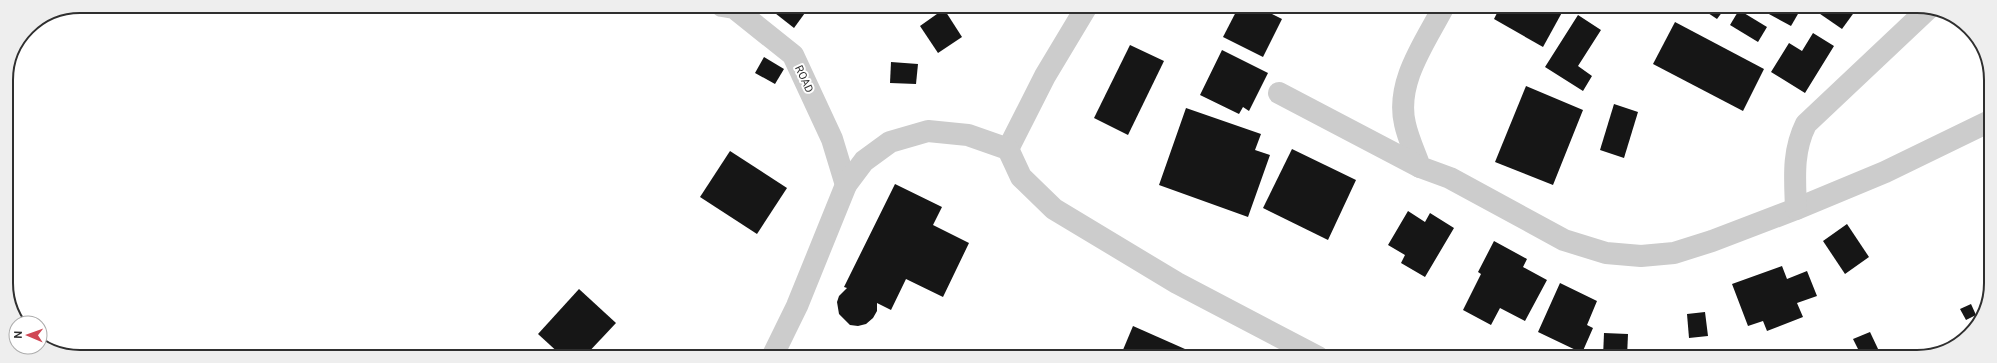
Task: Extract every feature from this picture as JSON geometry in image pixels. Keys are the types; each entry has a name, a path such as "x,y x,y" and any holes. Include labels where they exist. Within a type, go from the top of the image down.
{"street":[{"name":"ROAD","path":"740,13 793,55 832,139 846,185"},
{"path":"1008,149 1045,76 1083,13"},
{"path":"1420,167 1404,124 1402,106 1404,91 1412,67 1440,13"},
{"path":"1796,209 1795,158 1800,135 1806,124 1923,14"},
{"path":"1279,93 1420,167 1450,178 1564,240 1606,253 1641,256 1674,253 1712,241 1796,209 1885,172 1984,124"},
{"path":"775,350 797,306 846,185 864,161 890,142 928,131 968,135 1008,149 1021,177 1054,208 1177,283 1305,350"}],"building":[{"path":"775,13 805,13 794,28"},
{"path":"938,13 947,13 962,37 938,53 920,26"},
{"path":"1235,13 1270,13 1282,19 1263,57 1223,37"},
{"path":"1497,13 1562,13 1543,47 1494,19"},
{"path":"1708,13 1722,13 1717,19"},
{"path":"1737,13 1744,13 1767,27 1758,42 1730,25"},
{"path":"1767,13 1799,13 1791,26"},
{"path":"1819,13 1854,13 1842,29"},
{"path":"1578,15 1601,30 1578,66 1592,76 1583,91 1545,67"},
{"path":"1675,22 1764,69 1743,111 1653,64"},
{"path":"1813,33 1834,46 1805,93 1771,72 1789,43 1802,51"},
{"path":"1130,45 1164,61 1128,135 1094,118"},
{"path":"1222,50 1268,73 1249,111 1243,107 1239,114 1200,95"},
{"path":"764,57 784,69 775,84 755,73"},
{"path":"891,62 918,64 916,84 890,83"},
{"path":"1526,86 1583,110 1553,185 1495,162"},
{"path":"1614,104 1638,112 1624,158 1600,150"},
{"path":"1186,108 1261,134 1255,150 1270,155 1248,217 1159,185"},
{"path":"1292,149 1356,180 1328,240 1263,208"},
{"path":"730,151 787,188 757,234 700,197"},
{"path":"895,184 942,207 933,225 969,243 943,297 906,279 891,310 877,303 877,311 873,318 866,324 858,326 850,325 839,314 837,302 839,296 847,288 844,287"},
{"path":"1408,211 1425,222 1430,213 1454,228 1425,277 1401,263 1405,255 1388,245"},
{"path":"1847,224 1869,257 1845,274 1823,241"},
{"path":"1494,241 1527,259 1523,267 1547,280 1525,321 1500,308 1491,325 1463,310 1481,274 1478,272"},
{"path":"1782,266 1787,279 1807,271 1817,296 1797,303 1803,317 1767,331 1763,321 1748,326 1732,284"},
{"path":"1560,283 1597,301 1587,325 1593,328 1583,350 1576,350 1538,332"},
{"path":"579,289 616,323 591,350 555,350 538,334"},
{"path":"1971,304 1976,314 1966,320 1960,309"},
{"path":"1705,312 1708,336 1689,338 1687,314"},
{"path":"1133,326 1187,350 1123,350"},
{"path":"1870,332 1879,350 1858,350 1853,339"},
{"path":"1604,333 1628,334 1627,350 1603,350"}]}
